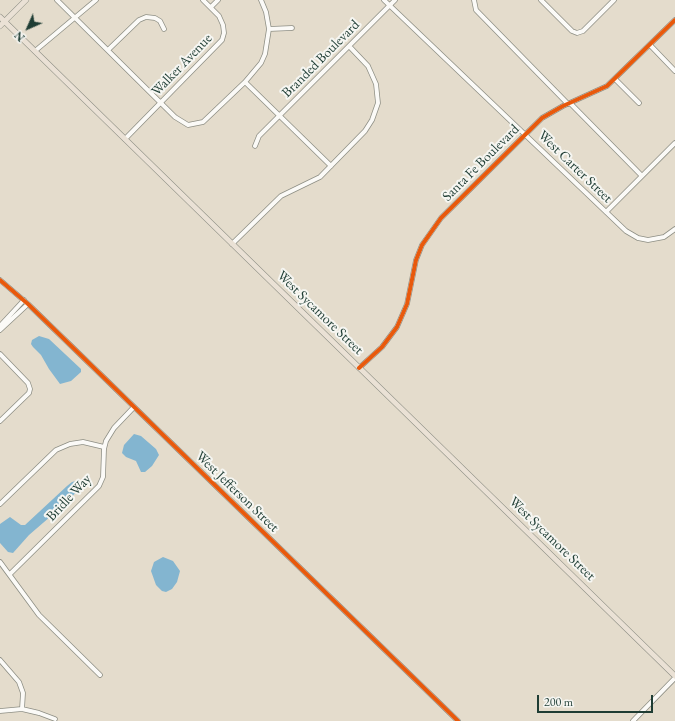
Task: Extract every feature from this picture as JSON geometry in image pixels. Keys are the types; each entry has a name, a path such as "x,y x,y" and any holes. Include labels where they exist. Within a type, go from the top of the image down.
{"main road":[{"path":"0,26 26,0"},
{"name":"West Sycamore Street","path":"0,17 675,677"}],"street":[{"path":"58,0 183,123 197,124 203,122 245,82 256,69 265,54 269,29 266,12 261,0"},
{"path":"35,51 96,0"},
{"name":"Walker Avenue","path":"125,139 222,40 224,33 220,16 204,0"},
{"path":"211,7 218,0"},
{"name":"West Carter Street","path":"384,0 626,231 638,238 653,240 664,237 675,230"},
{"name":"Branded Boulevard","path":"256,146 259,136 395,0"},
{"path":"474,0 476,10 642,176"},
{"path":"541,0 572,31 577,34 614,0"},
{"path":"108,50 139,20 146,17 155,18 160,21 164,29"},
{"name":"Santa Fe Boulevard","path":"359,368 382,347 397,327 407,304 416,260 422,245 433,227 525,134 548,114 596,92 615,80 675,20"},
{"path":"269,29 292,28"},
{"path":"650,45 675,71"},
{"path":"232,244 281,196 315,180 365,131 377,109 377,90 373,74 368,66 349,46"},
{"path":"615,80 639,103"},
{"path":"245,82 331,166"},
{"path":"606,212 675,143"},
{"name":"West Jefferson Street","path":"0,280 24,300 458,721"},
{"path":"0,326 24,300"},
{"path":"0,330 28,304"},
{"path":"0,354 28,383 30,389 29,393 0,421"},
{"name":"Bridle Way","path":"10,574 99,486 102,478 104,446 114,428 134,407"},
{"path":"0,504 56,450 70,444 83,442 104,446"},
{"path":"0,562 39,615 100,675"},
{"path":"0,660 19,682 23,693 22,709"},
{"path":"633,721 675,677"},
{"path":"0,711 22,709 55,719"}],"water":[{"path":"39,336 49,339 81,369 81,372 71,381 60,384 41,355 31,344 32,340"},
{"path":"134,434 141,436 156,449 159,455 152,466 145,472 141,472 136,461 126,457 122,453 124,445"},
{"path":"79,480 83,482 81,487 65,504 29,535 13,553 8,552 0,543 0,524 10,517 21,525 25,525 67,486 72,482"},
{"path":"163,557 173,561 180,571 177,582 172,589 166,592 162,591 156,585 151,571 154,562"}],"cycle path":[{"path":"359,368 382,347 397,327 407,304 416,260 422,245 441,218 542,118 563,106 607,86 675,20"},
{"path":"0,280 28,304 458,721"}]}
